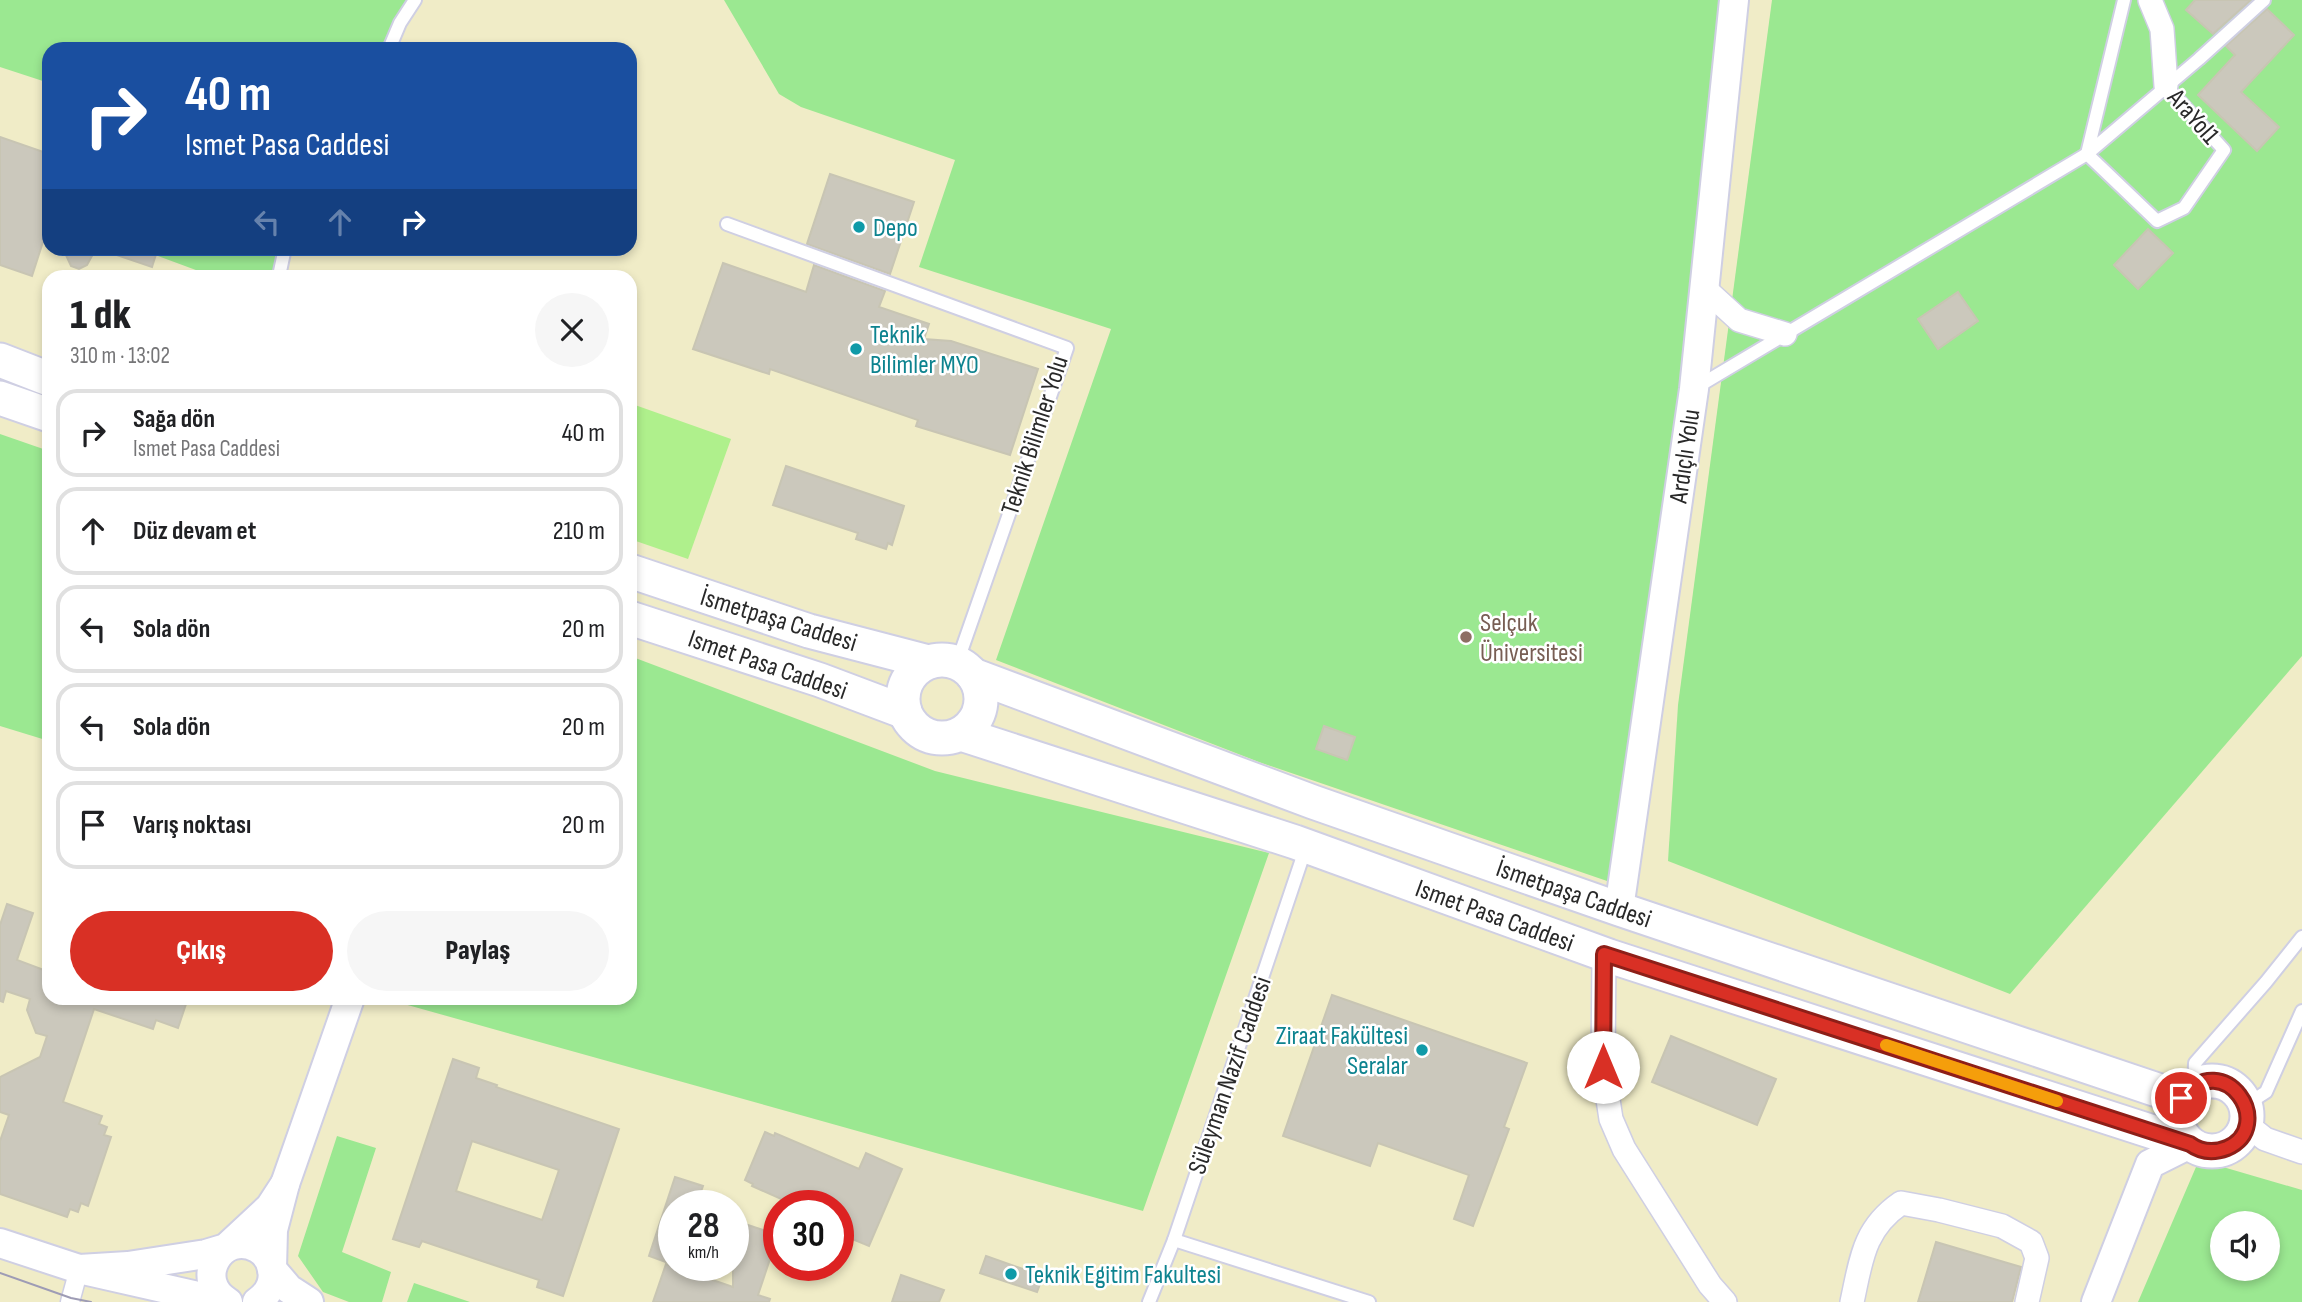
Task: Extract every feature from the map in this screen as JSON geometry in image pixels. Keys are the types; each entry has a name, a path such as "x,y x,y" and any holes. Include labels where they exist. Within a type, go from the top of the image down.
{"main road":[{"path":"0,360 42,376"},
{"path":"0,398 42,413"},
{"name":"İsmetpaşa Caddesi","path":"637,573 809,631 953,667 1313,802 1619,909 2188,1092"},
{"name":"Ismet Pasa Caddesi","path":"637,620 820,680 905,712"},
{"path":"953,667 979,687 981,700 978,714 961,734 934,738 922,733 912,724 905,712 905,688 918,668 953,667"},
{"name":"Ismet Pasa Caddesi","path":"961,734 1306,847 1604,954 2190,1144"},
{"path":"2210,1080 2222,1082 2241,1095 2246,1115 2239,1139 2220,1151 2208,1151 2190,1144 2180,1132 2176,1121 2177,1109 2188,1092 2210,1080"}],"street":[{"name":"Ardıçlı Yolu","path":"1619,909 1694,389 1734,0"},
{"name":"AraYol1","path":"2150,0 2162,29 2166,86"},
{"path":"1704,288 1739,320 1785,334"},
{"path":"1604,954 1603,1067 1611,1119 1624,1149 1710,1285 1725,1302"},
{"path":"257,1302 270,1288 273,1230 285,1184 348,1005"},
{"path":"2246,1115 2265,1139 2302,1152"},
{"path":"2096,1302 2150,1164 2190,1144"},
{"path":"226,1302 212,1284 211,1273 219,1254 270,1207 285,1184"},
{"path":"1852,1302 1864,1245 1887,1212 1901,1203 2002,1226 2031,1241 2037,1258 2027,1302"},
{"path":"0,1243 79,1269 226,1302"},
{"path":"79,1269 128,1266 206,1254 235,1244 245,1244 263,1252 272,1269 289,1289 309,1302"},
{"path":"69,1302 79,1269"}],"lane":[{"path":"392,42 415,0"},
{"path":"2087,154 2124,0"},
{"path":"1694,389 2087,154 2264,0"},
{"name":"AraYol1","path":"2087,154 2157,221 2184,208 2224,150 2166,86"},
{"name":"Teknik Bilimler Yolu","path":"727,224 1067,348 953,667"},
{"name":"Süleyman Nazif Caddesi","path":"1149,1302 1174,1240 1306,847"},
{"path":"2188,1092 2195,1063 2302,937"},
{"path":"2246,1115 2266,1092 2302,1011"},
{"path":"1174,1240 1370,1302"}],"shaded area":[{"name":"Selçuk Üniversitesi","path":"0,0 2302,0 2302,1302 0,1302"}],"green space":[{"path":"0,0 408,0 399,12 388,42 42,42 42,81 0,67"},
{"path":"724,0 1724,0 1686,378 1610,882 1259,762 996,660 1111,329 919,267 955,160 801,107 779,94"},
{"path":"1772,0 2302,0 2302,656 2010,994 1668,861 1678,705"},
{"path":"158,256 285,256 280,270 196,270"},
{"path":"637,406 731,439 688,559 637,541"},
{"path":"0,434 42,449 42,739 0,726"},
{"path":"637,659 935,771 1269,853 1143,1211 408,1005 637,1005"},
{"path":"337,1136 376,1148 342,1252 391,1272 382,1302 349,1302 323,1292 298,1256"},
{"path":"2199,1160 2302,1190 2302,1302 2138,1302"},
{"path":"414,1283 470,1302 407,1302"}],"building":[{"path":"2195,0 2251,0 2213,34 2186,10"},
{"path":"2267,9 2294,35 2241,92 2279,127 2257,151 2198,95 2235,55 2226,46"},
{"path":"0,137 42,152 42,245 32,276 0,265"},
{"name":"Depo","path":"830,174 914,202 890,274 807,244"},
{"path":"2148,229 2173,253 2138,289 2114,265"},
{"path":"66,256 92,256 87,265 79,269 71,266"},
{"path":"120,256 155,256 152,267"},
{"path":"723,263 806,292 814,265 885,291 879,307 929,324 924,339 951,341 1038,369 1010,455 916,426 918,420 770,369 769,374 693,349"},
{"path":"1958,292 1978,321 1938,349 1918,319"},
{"path":"786,466 904,506 892,545 888,543 886,549 856,539 858,533 773,505"},
{"path":"1324,726 1355,737 1347,760 1316,749"},
{"path":"7,904 33,913 17,960 42,969 42,1005 186,1005 178,1028 156,1020 153,1029 94,1009 63,1102 102,1116 99,1124 107,1127 104,1135 111,1137 88,1206 81,1203 78,1212 70,1209 67,1217 0,1194 0,1141 9,1115 0,1112 0,1077 40,1057 47,1036 36,1033 27,1010 30,999 6,991 3,1002 0,1001 0,925"},
{"path":"1332,995 1527,1063 1504,1127 1509,1129 1473,1226 1454,1219 1469,1175 1378,1143 1370,1166 1283,1136"},
{"path":"1671,1036 1776,1079 1757,1125 1652,1082"},
{"path":"453,1059 479,1068 476,1078 497,1085 496,1087 619,1129 563,1296 537,1287 539,1280 422,1241 419,1247 393,1239","holes":["472,1141 559,1170 542,1220 456,1191"]},
{"path":"765,1132 774,1136 775,1133 859,1169 866,1153 902,1169 869,1246 854,1240 854,1190 763,1191 745,1180"},
{"path":"675,1177 703,1186 702,1190 671,1190"},
{"path":"749,1225 763,1230 763,1280 758,1295 770,1299 769,1302 653,1302 660,1281 716,1281 733,1287 733,1281 749,1281"},
{"path":"658,1229 658,1259 649,1256"},
{"path":"1936,1242 2021,1267 2012,1302 1918,1302"},
{"name":"Teknik Egitim Fakultesi","path":"986,1256 1043,1276 1037,1292 980,1273"},
{"path":"901,1275 944,1290 939,1302 892,1302"}],"tram line":[{"path":"0,1273 71,1298 91,1302"}],"slow traffic":[{"path":"1886,1045 2057,1101"}],"place":[{"name":"Depo","path":"859,227"},
{"name":"Teknik Bilimler MYO","path":"856,349"},
{"name":"Selçuk Üniversitesi","path":"1466,637"},
{"name":"Ziraat Fakültesi Seralar","path":"1422,1050"},
{"name":"Teknik Egitim Fakultesi","path":"1011,1274"}],"route":[{"path":"1603,1067 1604,954 2197,1148 2220,1151 2239,1139 2245,1129 2246,1105 2241,1095 2222,1082 2210,1080 2199,1083 2181,1098"}]}
